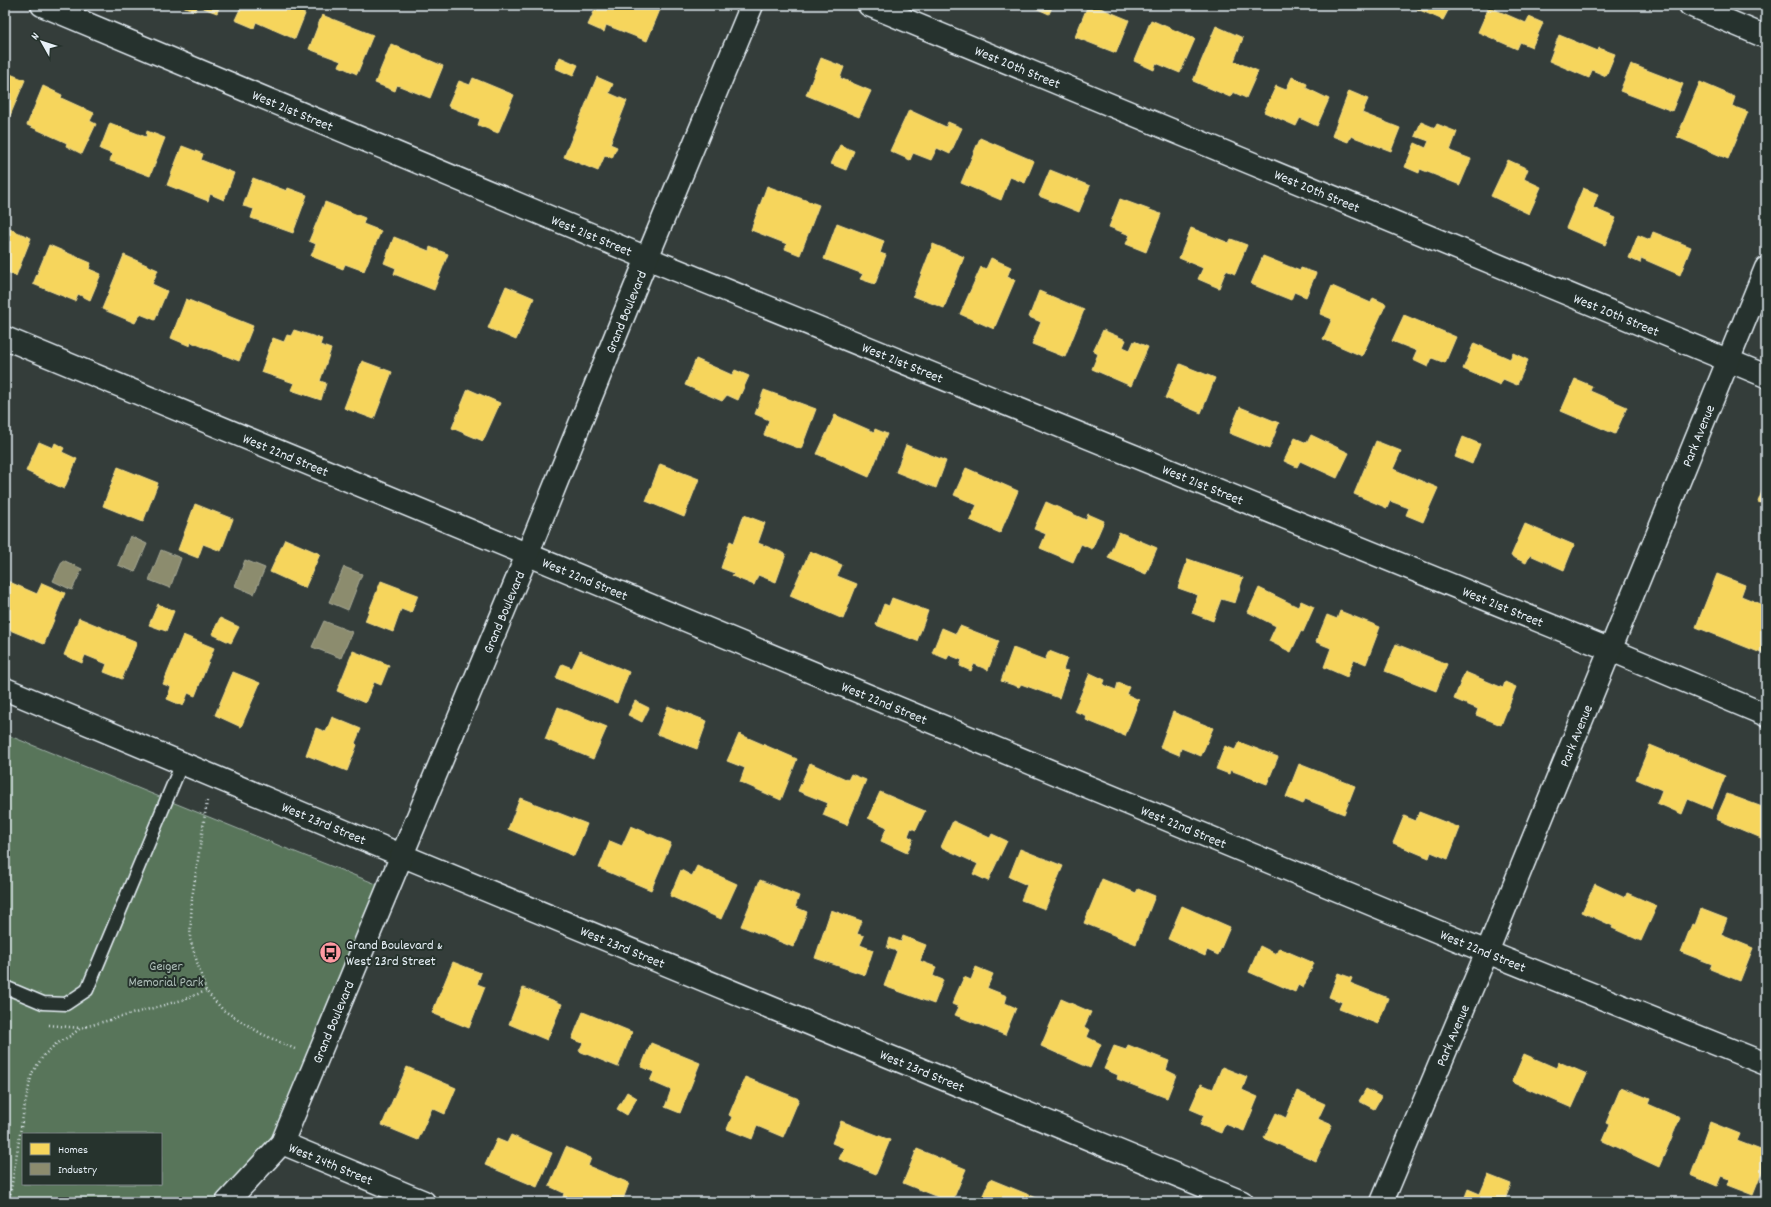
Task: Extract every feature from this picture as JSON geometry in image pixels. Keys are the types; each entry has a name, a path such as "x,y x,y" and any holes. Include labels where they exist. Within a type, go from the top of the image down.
{"street":[{"name":"West 21st Street","path":"42,5 647,258 1611,650 1766,715"},
{"name":"Grand Boulevard","path":"227,1202 282,1143 527,555 647,258 752,5"},
{"name":"West 20th Street","path":"869,5 1766,376"},
{"path":"1690,5 1766,37"},
{"name":"Park Avenue","path":"1382,1202 1487,952 1766,268"},
{"name":"West 22nd Street","path":"5,338 1487,952 1766,1064"},
{"name":"West 23rd Street","path":"5,689 401,855 1242,1202"},
{"name":"West 24th Street","path":"282,1143 424,1202"}],"lane":[{"path":"5,987 43,1004 66,1004 87,990 182,763"}],"path":[{"path":"211,775 192,898 190,939 206,991 223,1010 262,1034 317,1060"},
{"path":"9,1202 24,1109 32,1073 44,1055 56,1044 80,1028 182,1000 206,991"}],"green space":[{"name":"Geiger Memorial Park","path":"5,734 389,889 282,1143 222,1202 5,1202"}],"building: Homes":[{"path":"180,5 220,5 217,13 198,6 195,11"},
{"path":"242,5 290,5 289,6 305,14 295,39 256,22 254,28 235,20"},
{"path":"597,5 662,5 647,41 606,25 604,32 588,25"},
{"path":"1029,5 1053,5 1049,14"},
{"path":"1088,5 1093,5 1129,20 1116,53 1075,37"},
{"path":"1408,5 1451,5 1443,20"},
{"path":"1489,7 1526,23 1529,17 1543,23 1532,47 1520,42 1517,49 1478,32"},
{"path":"322,15 373,35 357,74 339,66 341,61 309,49"},
{"path":"1151,20 1195,39 1180,73 1156,63 1154,70 1134,61"},
{"path":"1216,26 1243,38 1234,61 1258,71 1246,98 1233,92 1230,97 1193,81"},
{"path":"1559,35 1598,51 1599,48 1615,54 1606,76 1592,70 1589,78 1549,61"},
{"path":"391,44 443,66 430,98 397,85 395,91 375,83"},
{"path":"560,57 578,65 573,76 555,68"},
{"path":"821,58 844,67 840,78 871,91 859,117 806,95"},
{"path":"1631,64 1683,84 1672,111 1620,91"},
{"path":"5,72 25,80 9,118 5,117"},
{"path":"597,77 613,84 609,93 627,101 610,144 617,147 612,158 605,155 598,171 564,157"},
{"path":"1292,77 1307,84 1306,88 1329,99 1317,126 1300,118 1296,126 1264,112 1276,86 1286,90"},
{"path":"473,78 514,95 498,133 478,125 480,119 448,106 459,81 470,85"},
{"path":"1700,82 1735,97 1732,106 1748,112 1728,159 1677,137"},
{"path":"43,86 62,95 61,98 94,113 90,121 96,124 82,154 66,146 67,143 27,125"},
{"path":"1349,91 1368,99 1362,113 1400,128 1391,151 1351,136 1348,142 1332,136"},
{"path":"909,110 946,127 948,122 962,128 950,154 937,148 931,160 913,153 910,160 890,151"},
{"path":"1421,122 1435,128 1437,124 1457,132 1450,151 1471,159 1460,185 1420,169 1419,173 1405,167 1415,143 1426,148 1429,141 1415,136"},
{"path":"110,123 146,137 147,131 165,138 150,176 110,161 112,154 100,149"},
{"path":"980,138 1034,161 1025,183 1010,177 1001,200 961,183"},
{"path":"840,145 854,151 846,170 831,164"},
{"path":"182,146 203,154 201,160 234,173 224,200 210,194 208,201 167,185"},
{"path":"1508,160 1528,169 1524,179 1541,187 1529,214 1491,196"},
{"path":"1050,170 1090,186 1079,212 1039,196"},
{"path":"253,178 287,191 288,188 307,195 293,233 251,218 254,209 243,206"},
{"path":"767,186 819,205 800,255 785,249 787,244 751,230"},
{"path":"1583,188 1598,194 1593,208 1616,218 1605,245 1566,228"},
{"path":"1120,199 1161,214 1146,252 1126,244 1130,235 1109,227"},
{"path":"325,202 365,218 363,224 381,231 364,271 345,264 343,269 311,256 316,244 309,241"},
{"path":"837,223 884,241 880,253 886,255 875,284 860,279 863,274 824,259"},
{"path":"5,227 31,238 16,276 5,271"},
{"path":"1191,228 1229,243 1231,239 1247,245 1235,274 1226,270 1219,288 1198,279 1203,268 1179,258"},
{"path":"1653,232 1691,247 1680,275 1641,258 1640,263 1629,258 1638,235 1650,240"},
{"path":"394,237 429,251 430,247 448,254 434,290 394,274 396,268 384,263"},
{"path":"933,244 964,257 944,308 913,296"},
{"path":"49,245 91,263 89,269 101,274 90,300 78,294 75,301 33,284"},
{"path":"124,255 158,270 152,284 167,291 155,320 140,314 135,323 102,309"},
{"path":"1263,256 1300,271 1301,268 1316,273 1306,297 1294,292 1291,300 1251,284"},
{"path":"991,258 1011,267 1007,277 1015,280 994,329 960,314 981,267 986,269"},
{"path":"506,286 534,298 516,340 488,328"},
{"path":"1332,286 1371,303 1373,298 1386,304 1362,356 1323,339 1332,319 1320,314"},
{"path":"1039,291 1084,310 1065,357 1032,344 1041,322 1029,317"},
{"path":"186,299 253,326 239,361 191,342 190,346 171,338"},
{"path":"1404,315 1456,337 1445,363 1432,358 1428,367 1413,360 1417,351 1392,341"},
{"path":"294,330 322,339 320,345 331,349 320,381 326,383 321,400 291,390 294,383 261,372 273,338 284,342 287,335 291,336"},
{"path":"1103,330 1126,340 1123,347 1130,350 1134,341 1148,347 1131,386 1092,369 1098,354 1093,351"},
{"path":"1474,343 1510,359 1513,353 1528,360 1517,385 1503,379 1500,385 1463,369"},
{"path":"696,359 732,375 735,370 749,376 738,400 727,395 722,401 685,385"},
{"path":"362,361 392,372 374,419 344,408"},
{"path":"1180,364 1215,378 1201,413 1165,398"},
{"path":"1575,379 1592,386 1590,391 1627,407 1615,434 1561,411"},
{"path":"468,389 500,403 483,441 452,428"},
{"path":"764,390 816,409 801,449 764,435 769,420 755,414"},
{"path":"1240,407 1279,423 1269,449 1229,433"},
{"path":"835,415 874,432 875,429 887,434 869,477 817,454"},
{"path":"1311,435 1349,453 1337,478 1300,461 1297,467 1284,461 1295,438 1307,443"},
{"path":"1463,437 1480,444 1472,464 1455,457"},
{"path":"1376,441 1401,451 1393,469 1438,488 1423,522 1406,515 1409,508 1390,501 1387,508 1354,494"},
{"path":"39,442 53,448 55,443 64,448 62,452 77,459 64,489 26,471"},
{"path":"906,445 946,461 936,488 896,472"},
{"path":"660,464 699,479 684,517 646,501"},
{"path":"118,467 158,483 143,522 103,506"},
{"path":"966,468 1018,491 1000,533 970,520 977,505 954,495"},
{"path":"1766,481 1766,505 1758,502"},
{"path":"1046,502 1086,520 1088,514 1104,521 1092,549 1081,544 1073,562 1040,548 1046,534 1034,529"},
{"path":"195,504 233,519 221,551 203,544 198,558 178,550"},
{"path":"744,515 765,523 758,543 786,554 776,582 758,575 754,585 732,576 734,573 721,568 730,541 734,543"},
{"path":"1525,524 1574,545 1564,570 1530,555 1526,563 1511,556"},
{"path":"1119,532 1157,548 1146,574 1108,558"},
{"path":"285,539 320,554 305,588 270,572"},
{"path":"810,551 842,565 837,576 857,584 843,619 790,596"},
{"path":"1188,559 1243,578 1235,603 1221,599 1213,621 1192,613 1198,595 1178,588"},
{"path":"1717,574 1745,585 1741,596 1766,606 1766,655 1696,627"},
{"path":"5,580 37,594 42,583 65,593 44,644 5,628"},
{"path":"381,581 418,595 411,613 401,609 393,632 365,621"},
{"path":"1259,588 1298,607 1301,601 1314,607 1303,632 1301,631 1291,652 1269,641 1276,626 1248,612"},
{"path":"892,598 928,611 917,641 876,625 884,604 889,606"},
{"path":"158,604 174,611 166,631 149,625"},
{"path":"1340,611 1380,627 1366,664 1354,659 1347,677 1324,667 1331,648 1316,642 1327,615 1337,619"},
{"path":"79,618 137,642 122,679 104,672 107,664 85,655 82,663 64,655"},
{"path":"220,618 239,627 231,643 212,634"},
{"path":"960,626 999,641 988,670 974,664 971,671 960,666 962,660 949,655 947,659 932,653 942,628 956,634"},
{"path":"183,635 214,648 195,696 188,693 183,706 167,699 171,687 163,684"},
{"path":"1396,644 1447,664 1436,691 1385,671"},
{"path":"1013,648 1045,660 1049,651 1067,658 1063,670 1068,671 1059,698 1021,684 1019,687 1001,681"},
{"path":"353,651 389,665 381,685 374,682 365,703 337,691"},
{"path":"580,651 629,672 617,703 556,678 562,664 572,668"},
{"path":"233,672 260,683 241,727 215,715"},
{"path":"1465,672 1503,688 1505,682 1516,687 1501,725 1476,715 1478,709 1454,699"},
{"path":"1090,673 1105,680 1103,685 1116,690 1118,683 1129,687 1126,694 1139,700 1125,736 1086,720 1087,716 1074,711"},
{"path":"635,701 649,708 642,722 628,715"},
{"path":"668,706 707,721 697,749 657,734"},
{"path":"558,707 607,727 593,759 545,739"},
{"path":"1173,712 1213,728 1201,756 1181,748 1179,755 1160,747"},
{"path":"332,717 361,729 355,743 357,745 347,771 306,755 316,728 326,732"},
{"path":"739,734 797,759 781,800 740,782 745,768 727,761"},
{"path":"1239,742 1278,757 1267,784 1230,770 1229,774 1216,769 1225,746 1235,750"},
{"path":"1650,745 1725,776 1712,809 1688,799 1682,814 1657,803 1662,790 1636,779"},
{"path":"810,763 848,780 851,774 866,780 847,825 823,815 828,803 798,791"},
{"path":"1299,764 1355,786 1344,814 1305,799 1303,804 1286,797"},
{"path":"880,792 925,811 916,830 911,828 908,836 913,839 907,853 881,841 887,827 868,818"},
{"path":"1727,794 1765,808 1766,805 1766,840 1716,819"},
{"path":"520,798 587,824 574,856 508,829"},
{"path":"1419,812 1460,828 1448,859 1431,852 1429,858 1393,843 1404,816 1416,821"},
{"path":"953,821 990,838 992,834 1007,841 988,881 973,874 978,864 941,847"},
{"path":"631,826 671,843 651,890 599,868 610,841 622,846"},
{"path":"1020,849 1063,866 1045,909 1021,900 1027,885 1009,877"},
{"path":"697,866 737,884 721,919 670,896 681,870 692,876"},
{"path":"1102,879 1136,893 1138,889 1155,896 1136,944 1084,923"},
{"path":"760,880 799,896 795,907 807,912 793,947 741,926"},
{"path":"1595,884 1625,898 1627,893 1657,906 1641,941 1582,912"},
{"path":"1182,906 1230,927 1218,955 1207,950 1205,956 1168,939"},
{"path":"1701,909 1727,919 1721,935 1753,948 1740,981 1710,969 1712,964 1681,952 1692,924 1695,925"},
{"path":"831,910 862,921 857,934 864,936 860,945 873,950 865,975 815,958"},
{"path":"903,936 926,945 920,961 936,967 933,976 943,980 934,1004 884,986 897,951 887,948 890,938 901,942"},
{"path":"1260,946 1276,954 1279,948 1314,963 1303,988 1298,985 1295,992 1249,972"},
{"path":"453,962 481,973 477,984 485,987 469,1028 432,1013"},
{"path":"976,967 993,974 987,988 1007,996 1005,1003 1016,1008 1005,1035 955,1015 959,1007 952,1004 964,977 971,980"},
{"path":"1338,973 1352,978 1350,983 1388,998 1378,1024 1339,1009 1342,1002 1329,997"},
{"path":"523,988 562,1004 547,1040 509,1024"},
{"path":"1061,999 1091,1012 1084,1027 1090,1030 1087,1037 1101,1044 1090,1068 1041,1046"},
{"path":"583,1012 632,1032 618,1067 579,1051 583,1043 572,1039"},
{"path":"651,1043 700,1063 680,1113 665,1107 671,1090 650,1081 654,1072 641,1067"},
{"path":"1128,1045 1169,1061 1166,1070 1176,1075 1167,1098 1117,1079 1118,1075 1104,1069 1114,1046 1126,1050"},
{"path":"1524,1054 1556,1068 1559,1062 1587,1074 1572,1108 1512,1082"},
{"path":"407,1067 456,1088 445,1114 432,1108 418,1140 382,1125"},
{"path":"1222,1067 1247,1077 1242,1090 1258,1097 1244,1131 1225,1124 1221,1133 1200,1125 1204,1115 1190,1109 1201,1084 1213,1089"},
{"path":"745,1077 799,1099 783,1137 757,1126 752,1139 727,1129 732,1117 729,1115"},
{"path":"1621,1087 1650,1099 1648,1104 1680,1118 1659,1167 1603,1141 1610,1125 1606,1123"},
{"path":"1366,1089 1381,1097 1374,1109 1359,1101"},
{"path":"1297,1091 1325,1104 1318,1119 1332,1125 1316,1161 1264,1138 1276,1113 1286,1118"},
{"path":"627,1092 637,1098 627,1115 617,1109"},
{"path":"841,1121 890,1140 876,1174 839,1159 844,1148 832,1143"},
{"path":"1710,1122 1740,1134 1737,1141 1766,1152 1766,1162 1753,1195 1727,1185 1729,1179 1721,1176 1717,1186 1691,1175"},
{"path":"511,1135 552,1153 537,1187 485,1165 497,1139 507,1143"},
{"path":"566,1147 591,1158 588,1166 629,1183 622,1202 575,1202 563,1197 564,1193 549,1186"},
{"path":"917,1149 966,1169 952,1202 941,1202 939,1201 940,1198 903,1183"},
{"path":"1488,1175 1511,1184 1504,1202 1463,1202 1468,1189 1480,1194"},
{"path":"990,1179 1039,1199 1037,1202 980,1202"}],"building: Industry":[{"path":"130,536 147,544 135,572 118,565"},
{"path":"161,550 181,558 170,588 149,580"},
{"path":"63,560 82,569 72,590 53,581"},
{"path":"245,560 265,568 254,594 235,586"},
{"path":"344,567 362,574 348,610 329,602"},
{"path":"324,621 352,632 341,658 312,647"}],"place":[{"name":"Grand Boulevard & West 23rd Street","path":"331,952"}]}
